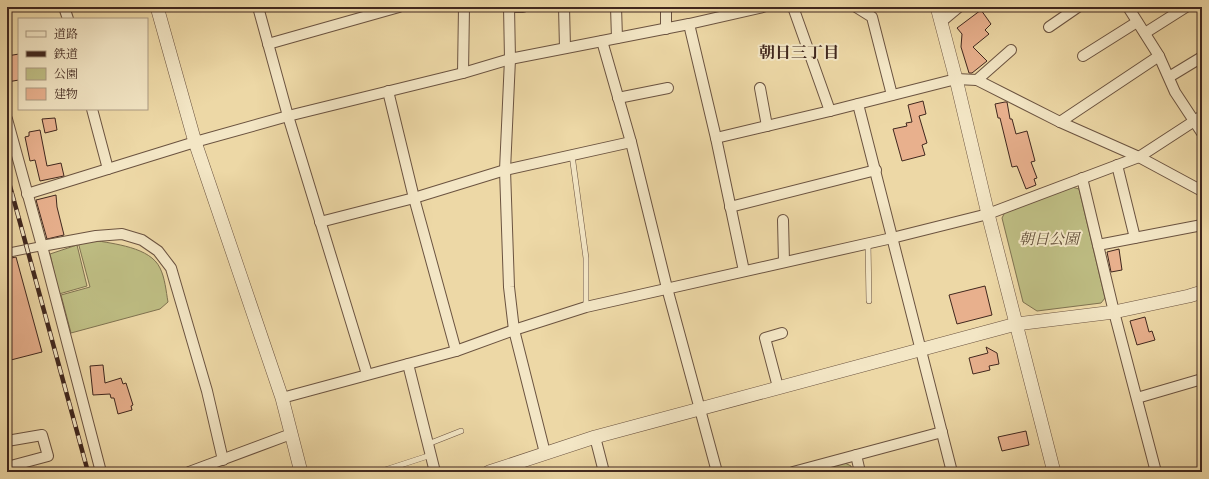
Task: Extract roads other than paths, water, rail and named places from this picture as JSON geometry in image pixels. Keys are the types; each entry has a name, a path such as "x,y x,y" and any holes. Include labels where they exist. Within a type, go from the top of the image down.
{"street":[{"path":"64,7 68,18"},
{"path":"157,7 195,142 282,398 301,472"},
{"path":"258,7 288,116 367,374"},
{"path":"268,44 399,7"},
{"path":"463,73 464,7"},
{"path":"523,7 508,7 510,59 505,170 509,287 514,330 545,453"},
{"path":"564,7 565,48"},
{"path":"616,7 617,38"},
{"path":"666,7 666,28"},
{"path":"27,194 195,142 288,116 463,73 510,59 689,24 763,7"},
{"path":"793,7 830,111"},
{"path":"856,7 872,17 892,95"},
{"path":"937,7 1054,472"},
{"path":"941,22 958,7"},
{"path":"1049,27 1078,7"},
{"path":"1128,7 1159,56 1175,92 1198,118 1202,133"},
{"path":"1145,33 1186,7"},
{"path":"1083,56 1137,22"},
{"path":"689,24 716,138 744,271"},
{"path":"602,41 631,142 667,288 718,472"},
{"path":"977,80 1011,50"},
{"path":"1060,122 1159,56"},
{"path":"1169,77 1202,57"},
{"path":"716,138 956,79 977,80 1060,122 1139,157 1202,191"},
{"path":"618,98 668,88"},
{"path":"760,88 767,126"},
{"path":"388,91 414,198 456,351"},
{"path":"858,104 952,472"},
{"path":"92,110 108,169"},
{"path":"7,118 42,246 100,472"},
{"path":"282,398 456,351 514,330 586,308 667,288 892,238 988,214 1139,157 1198,118"},
{"path":"320,222 414,198 505,170 631,142"},
{"path":"1116,165 1135,238"},
{"path":"730,207 876,170"},
{"path":"1082,178 1114,312 1156,472"},
{"path":"783,220 784,262"},
{"path":"1098,245 1202,225"},
{"path":"7,253 96,236 122,234 142,240 158,251 171,268 207,391 223,460"},
{"path":"489,472 595,437 1016,324 1114,312 1202,292"},
{"path":"778,387 765,338 782,333"},
{"path":"408,364 435,472"},
{"path":"1136,398 1202,379"},
{"path":"793,472 942,432"},
{"path":"189,472 291,434"},
{"path":"7,441 42,435 48,456 7,467"},
{"path":"595,437 604,472"},
{"path":"856,455 860,472"}],"lane":[{"path":"572,155 586,258 586,308"},
{"path":"868,243 869,302"},
{"path":"428,444 461,431"},
{"path":"382,471 431,455"}],"railway":[{"path":"7,175 88,472"}],"district":[{"name":"朝日三丁目","path":"799,52"}],"park label":[{"name":"朝日公園","path":"1049,239"}]}
